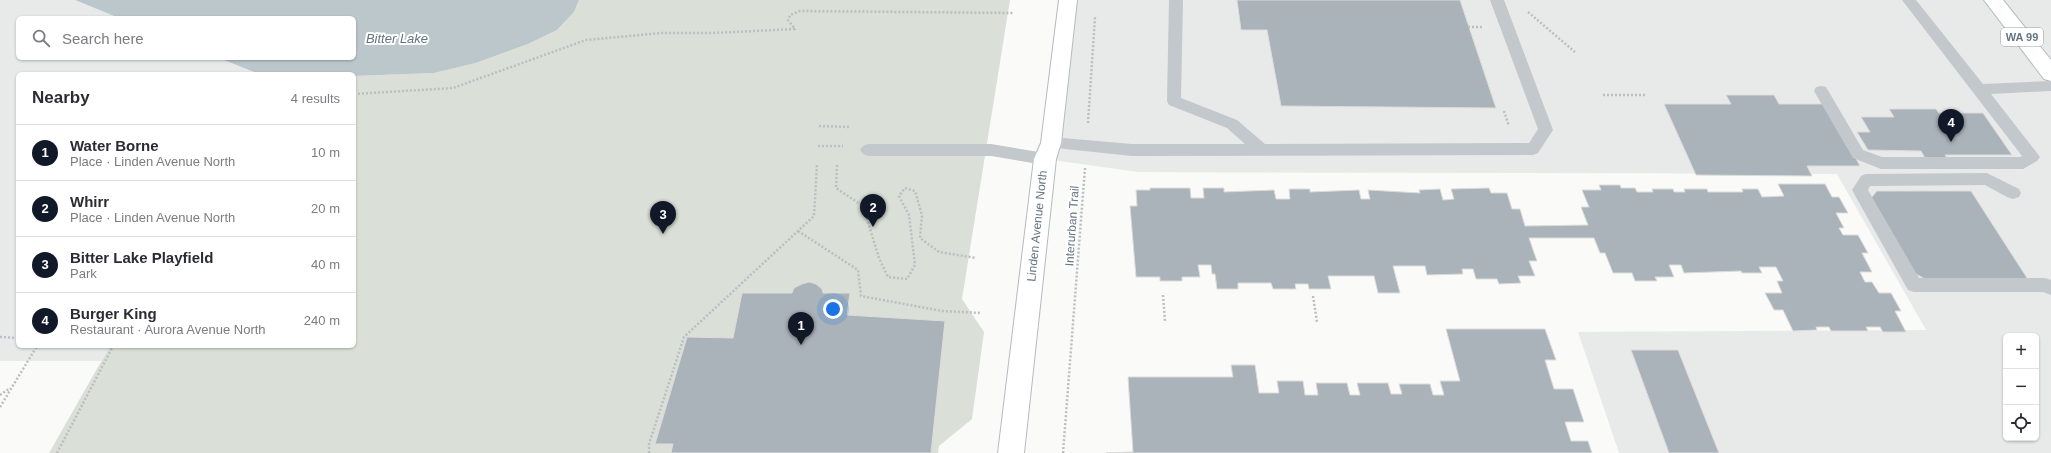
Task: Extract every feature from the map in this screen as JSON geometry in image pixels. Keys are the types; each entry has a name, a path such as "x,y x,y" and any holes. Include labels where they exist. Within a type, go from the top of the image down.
{"main road":[{"name":"Linden Avenue North","path":"1011,453 1068,0"},
{"name":"WA 99","path":"1993,0 2051,74"}],"lane":[{"path":"1176,0 1174,101 1232,124 1262,150"},
{"path":"868,150 1048,151 1086,147 1132,150 1533,150 1546,130 1497,0"},
{"path":"1821,91 1858,154 1881,163 2024,163 2032,157 1909,0"},
{"path":"1980,89 2051,86"},
{"path":"2012,193 1987,179 1866,180 1860,190 1914,285 2045,285 2051,288"}],"path":[{"path":"1524,9 1575,52"},
{"path":"356,94 453,88 586,40 662,33 714,33 795,29 788,20 790,15 800,11 1014,13"},
{"name":"Interurban Trail","path":"1063,453 1080,247 1095,15"},
{"path":"1468,27 1486,27"},
{"path":"1603,95 1645,95"},
{"path":"1504,111 1511,132"},
{"path":"819,126 850,127"},
{"path":"818,146 848,146"},
{"path":"649,453 649,444 684,337 814,216 817,164"},
{"path":"837,165 836,188 863,206 879,258 888,277 908,279 915,265 909,215 899,196 905,188 915,191 922,215 920,238 939,252 976,258"},
{"path":"798,231 858,270 861,296 942,311 981,313"},
{"path":"1163,295 1165,322"},
{"path":"1312,296 1317,322"},
{"path":"0,337 16,338"},
{"path":"0,407 36,348"},
{"path":"57,453 112,348"},
{"path":"0,395 12,387"}],"shaded area":[{"path":"0,0 75,0 114,16 16,16 16,60 224,60 254,72 16,72 16,348 109,348 101,361 0,361"},
{"path":"579,0 1010,0 962,299 984,332 972,419 939,446 938,453 49,453 109,348 356,348 356,76 434,73 476,63 528,44 557,30 574,12"},
{"path":"1068,0 2051,0 2051,453 1619,453 1578,332 1926,330 1837,174 1138,172 1045,159"}],"water":[{"name":"Bitter Lake","path":"75,0 579,0 574,12 557,30 528,44 476,63 434,73 356,76 356,72 254,72 224,60 356,60 356,16 114,16"}],"building":[{"path":"1237,0 1460,0 1496,108 1281,106 1267,30 1241,30"},
{"path":"1726,95 1774,95 1779,104 1826,104 1860,166 1807,166 1812,176 1696,175 1664,104 1731,104"},
{"path":"1889,109 1936,109 1939,113 1983,113 2012,155 1945,155 1948,159 1926,160 1921,151 1868,150 1857,132 1870,132 1861,117 1894,117"},
{"path":"1778,184 1825,184 1832,197 1839,197 1848,213 1836,213 1844,228 1839,228 1843,235 1858,235 1868,253 1862,253 1872,272 1860,272 1865,282 1872,282 1879,293 1891,293 1901,311 1895,311 1906,332 1883,332 1880,327 1866,327 1868,331 1831,331 1829,327 1816,327 1817,330 1793,331 1783,310 1774,310 1765,293 1782,293 1777,281 1783,281 1776,267 1759,267 1762,273 1742,273 1741,271 1684,273 1681,265 1669,265 1674,277 1655,277 1657,281 1635,281 1632,273 1613,273 1605,253 1600,253 1594,238 1529,238 1537,261 1529,261 1535,276 1518,276 1521,283 1499,284 1497,279 1476,279 1473,269 1462,269 1463,274 1427,275 1425,266 1393,266 1400,293 1378,293 1374,276 1328,276 1331,289 1309,289 1308,284 1295,284 1296,289 1273,289 1271,283 1238,283 1238,289 1217,289 1215,274 1212,274 1211,265 1198,265 1200,277 1182,277 1182,281 1160,281 1160,277 1136,277 1130,206 1137,206 1136,190 1150,190 1150,188 1190,188 1191,198 1204,198 1203,188 1224,188 1224,192 1274,190 1276,199 1290,199 1289,189 1310,189 1310,192 1359,190 1361,199 1370,199 1368,190 1420,193 1419,190 1440,189 1443,200 1454,199 1451,189 1489,188 1491,193 1507,193 1512,209 1520,209 1525,226 1588,225 1581,207 1589,207 1582,190 1601,190 1599,185 1620,185 1621,188 1635,188 1637,192 1653,192 1652,189 1673,189 1674,192 1685,192 1684,189 1707,189 1708,192 1743,192 1742,189 1758,189 1762,197 1784,196"},
{"path":"1877,191 1971,191 2029,281 1929,281 1914,273 1871,198"},
{"path":"809,282 816,284 822,289 823,293 850,293 847,315 945,321 931,453 671,453 673,444 655,444 687,337 733,338 742,293 792,293 794,288"},
{"path":"1446,329 1545,329 1556,360 1545,360 1554,389 1573,389 1584,422 1565,422 1571,441 1588,441 1592,453 1106,453 1133,452 1128,377 1233,377 1231,365 1255,365 1259,393 1279,393 1277,381 1303,381 1305,395 1318,395 1316,383 1347,383 1350,395 1360,395 1357,383 1388,383 1391,394 1402,394 1399,384 1430,384 1433,395 1444,395 1440,381 1460,381"},
{"path":"1631,350 1678,350 1719,453 1669,453"}],"place":[{"name":"Burger King","path":"1951,142"},
{"name":"Whirr","path":"873,227"},
{"name":"Bitter Lake Playfield","path":"663,234"},
{"name":"Water Borne","path":"801,345"}]}
